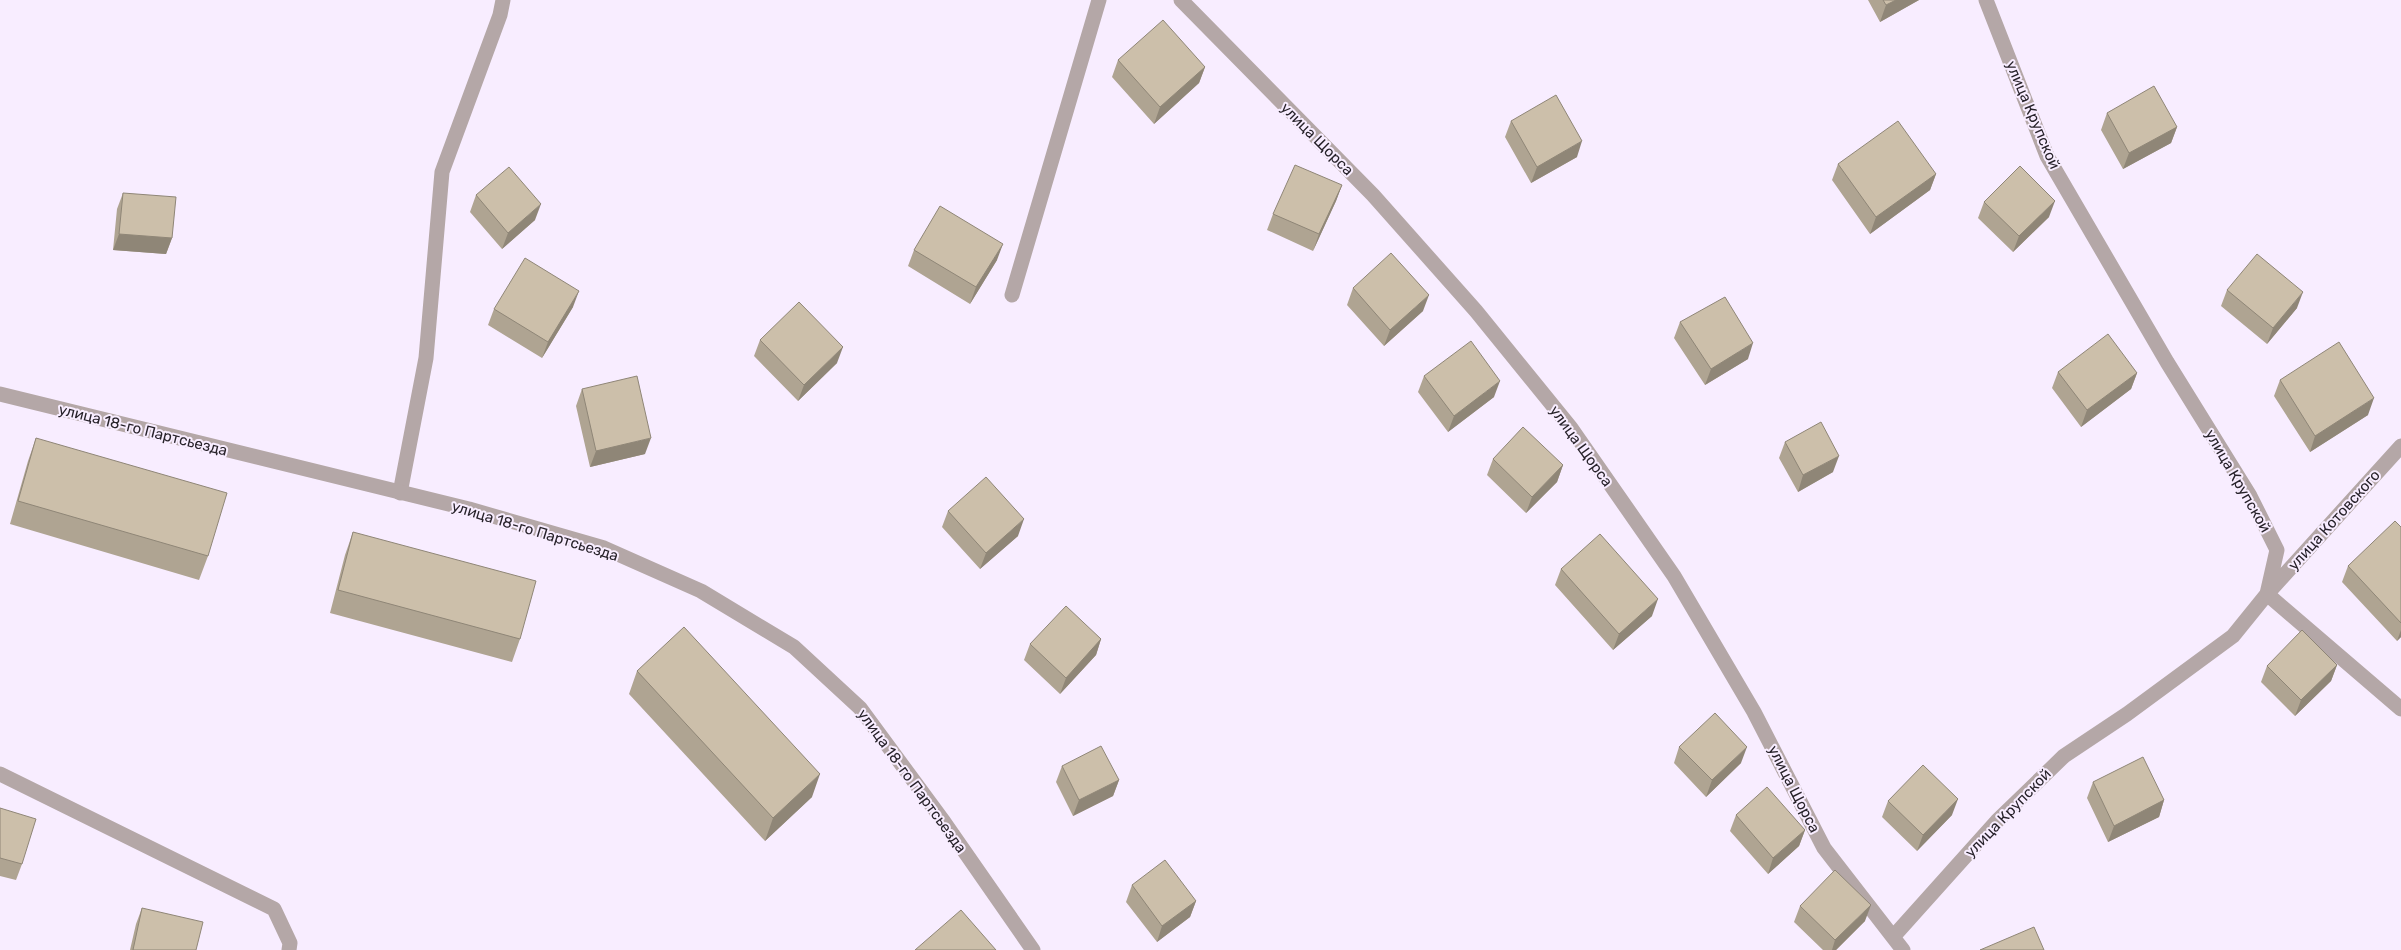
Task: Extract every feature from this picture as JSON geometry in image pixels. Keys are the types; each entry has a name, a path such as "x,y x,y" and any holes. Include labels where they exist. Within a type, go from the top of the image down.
{"street":[{"path":"400,493 426,358 442,172 500,15 503,0"},
{"path":"1012,295 1099,0"},
{"name":"улица Щорса","path":"1181,0 1373,195 1476,311 1570,428 1674,576 1754,712 1824,848 1903,950"},
{"name":"улица Крупской","path":"1893,937 1998,821 2064,756 2127,714 2233,636 2267,594 2277,550 2250,496 2167,362 2047,156 1986,0"},
{"name":"улица 18-го Партсьезда","path":"0,394 469,509 604,548 702,591 794,647 860,708 944,822 1033,950"},
{"name":"улица Котовского","path":"2267,594 2401,446"},
{"path":"2267,594 2401,709"},
{"path":"0,774 274,909 290,943 289,950"}],"building":[{"path":"1883,0 1896,0 1886,5"},
{"path":"1163,20 1205,67 1160,107 1118,60"},
{"path":"2154,86 2177,127 2129,153 2107,113"},
{"path":"1556,95 1582,141 1537,167 1511,121"},
{"path":"1898,121 1936,174 1876,217 1838,164"},
{"path":"1295,165 1342,185 1319,234 1273,214"},
{"path":"2020,166 2055,201 2019,236 1984,202"},
{"path":"509,167 541,204 508,233 476,195"},
{"path":"123,193 176,197 172,238 119,234"},
{"path":"940,206 1003,244 976,287 914,250"},
{"path":"1391,253 1429,295 1390,330 1353,288"},
{"path":"2257,254 2303,292 2273,328 2227,290"},
{"path":"525,258 579,291 548,342 494,309"},
{"path":"1725,297 1753,343 1711,369 1680,322"},
{"path":"799,302 843,347 804,385 760,340"},
{"path":"2108,334 2137,373 2087,410 2058,372"},
{"path":"1471,341 1500,381 1454,416 1424,376"},
{"path":"2339,342 2374,398 2315,436 2280,380"},
{"path":"637,376 651,438 596,451 582,389"},
{"path":"1821,422 1839,456 1803,475 1785,442"},
{"path":"1523,427 1563,465 1532,497 1493,459"},
{"path":"36,438 227,493 208,556 18,501"},
{"path":"986,477 1024,519 986,553 948,511"},
{"path":"2395,521 2401,527 2401,623 2348,566"},
{"path":"353,532 536,581 520,639 338,590"},
{"path":"1600,534 1658,599 1619,634 1561,569"},
{"path":"1066,606 1101,639 1066,678 1030,644"},
{"path":"684,627 820,774 773,818 637,671"},
{"path":"2302,630 2337,665 2301,700 2267,666"},
{"path":"1715,713 1747,747 1712,780 1679,747"},
{"path":"1101,746 1119,780 1079,800 1062,766"},
{"path":"2143,757 2164,800 2114,826 2093,782"},
{"path":"1923,765 1958,799 1923,835 1888,801"},
{"path":"1767,787 1805,830 1773,858 1736,815"},
{"path":"0,808 36,819 22,864 0,858"},
{"path":"1165,860 1196,901 1162,926 1132,885"},
{"path":"1835,870 1871,905 1835,940 1800,906"},
{"path":"142,908 203,922 196,950 133,950"},
{"path":"961,910 996,950 915,950"},
{"path":"2034,927 2044,950 1980,950"}]}
